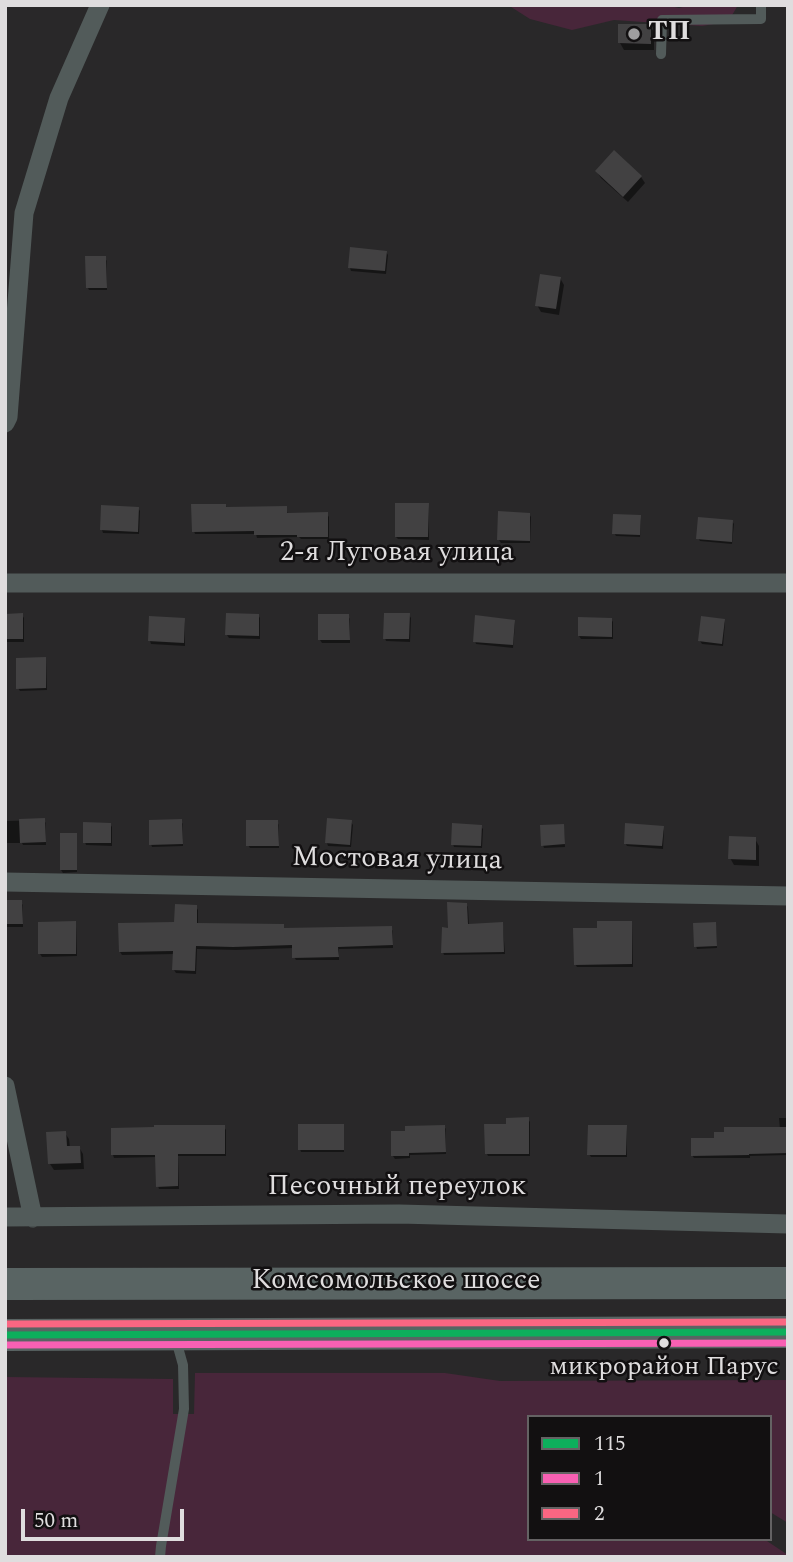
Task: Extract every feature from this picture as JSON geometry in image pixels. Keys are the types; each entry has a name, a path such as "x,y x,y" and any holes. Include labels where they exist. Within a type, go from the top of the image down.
{"main road":[{"name":"Комсомольское шоссе","path":"5,1284 788,1283"},
{"name":"Комсомольское шоссе","path":"5,1335 788,1332"}],"street":[{"path":"5,423 8,417 24,213 59,98 100,5"},
{"name":"2-я Луговая улица","path":"5,583 788,583"},
{"name":"Мостовая улица","path":"5,882 788,896"},
{"path":"5,1086 33,1218"},
{"name":"Песочный переулок","path":"5,1217 399,1214 788,1224"}],"lane":[{"path":"661,54 662,20 761,19 761,5"},
{"path":"160,1557 184,1409 183,1365 174,1335"}],"shaded area":[{"path":"508,5 666,5 679,8 690,5 738,5 731,17 720,23 702,26 614,20 572,30 530,19"},
{"path":"195,1373 445,1373 500,1381 788,1380 788,1523 772,1513 772,1415 527,1415 527,1541 767,1541 788,1557 5,1557 5,1377 173,1379 173,1414 194,1414"}],"building":[{"name":"ТП","path":"618,24 651,24 651,44 618,43"},
{"path":"614,150 642,176 623,197 595,171"},
{"path":"350,247 387,251 385,271 348,268"},
{"path":"85,256 106,256 107,288 86,288"},
{"path":"540,274 561,277 556,309 535,306"},
{"path":"395,503 429,503 428,537 395,537"},
{"path":"191,504 226,504 226,507 287,506 287,513 328,512 328,537 254,535 254,531 192,532"},
{"path":"101,505 139,507 138,532 100,530"},
{"path":"498,511 530,513 530,541 497,540"},
{"path":"613,514 641,515 640,535 612,534"},
{"path":"698,517 733,520 732,542 696,539"},
{"path":"23,613 23,639 5,639 5,614"},
{"path":"226,613 259,614 259,636 225,635"},
{"path":"384,613 410,613 409,639 383,639"},
{"path":"318,614 349,614 350,640 318,640"},
{"path":"475,615 515,620 513,645 473,642"},
{"path":"149,616 185,618 184,643 148,641"},
{"path":"701,616 725,619 722,644 698,641"},
{"path":"578,617 612,618 612,637 578,636"},
{"path":"46,657 46,688 16,689 16,658"},
{"path":"45,818 46,842 20,843 19,819"},
{"path":"327,818 352,820 350,845 325,843"},
{"path":"182,819 183,844 149,845 149,820"},
{"path":"246,820 278,820 279,846 246,846"},
{"path":"83,822 111,823 111,843 83,843"},
{"path":"452,823 482,825 481,846 451,845"},
{"path":"625,823 664,826 662,846 624,844"},
{"path":"564,824 565,844 541,846 540,825"},
{"path":"60,833 77,833 77,870 60,870"},
{"path":"729,836 756,837 756,860 728,859"},
{"path":"5,900 22,900 23,924 5,924"},
{"path":"447,902 467,903 468,924 503,922 504,952 441,953 442,927 448,928"},
{"path":"175,904 197,905 197,923 284,924 284,928 392,926 393,945 338,947 339,957 292,958 292,945 196,946 195,971 172,970 173,951 119,952 118,923 174,922"},
{"path":"76,921 76,954 38,954 38,922"},
{"path":"597,921 632,921 632,964 574,965 573,928 597,928"},
{"path":"716,922 717,946 694,947 693,923"},
{"path":"529,1117 529,1154 485,1154 484,1124 506,1124 506,1118"},
{"path":"298,1124 344,1124 344,1150 298,1150"},
{"path":"225,1125 225,1154 178,1154 178,1186 156,1187 155,1155 111,1155 111,1128"},
{"path":"445,1125 446,1152 391,1156 391,1131 405,1131 405,1126"},
{"path":"588,1125 627,1125 626,1155 587,1155"},
{"path":"724,1127 788,1127 788,1153 691,1156 691,1138 714,1138 714,1132 724,1132"},
{"path":"66,1131 67,1146 80,1146 81,1163 48,1164 46,1132"}],"transit line":[{"name":"2","path":"5,1324 788,1322"},
{"name":"115","path":"5,1335 788,1332"},
{"name":"1","path":"5,1345 788,1343"}],"place":[{"name":"ТП","path":"634,34"},
{"name":"микрорайон Парус","path":"664,1343"}]}
